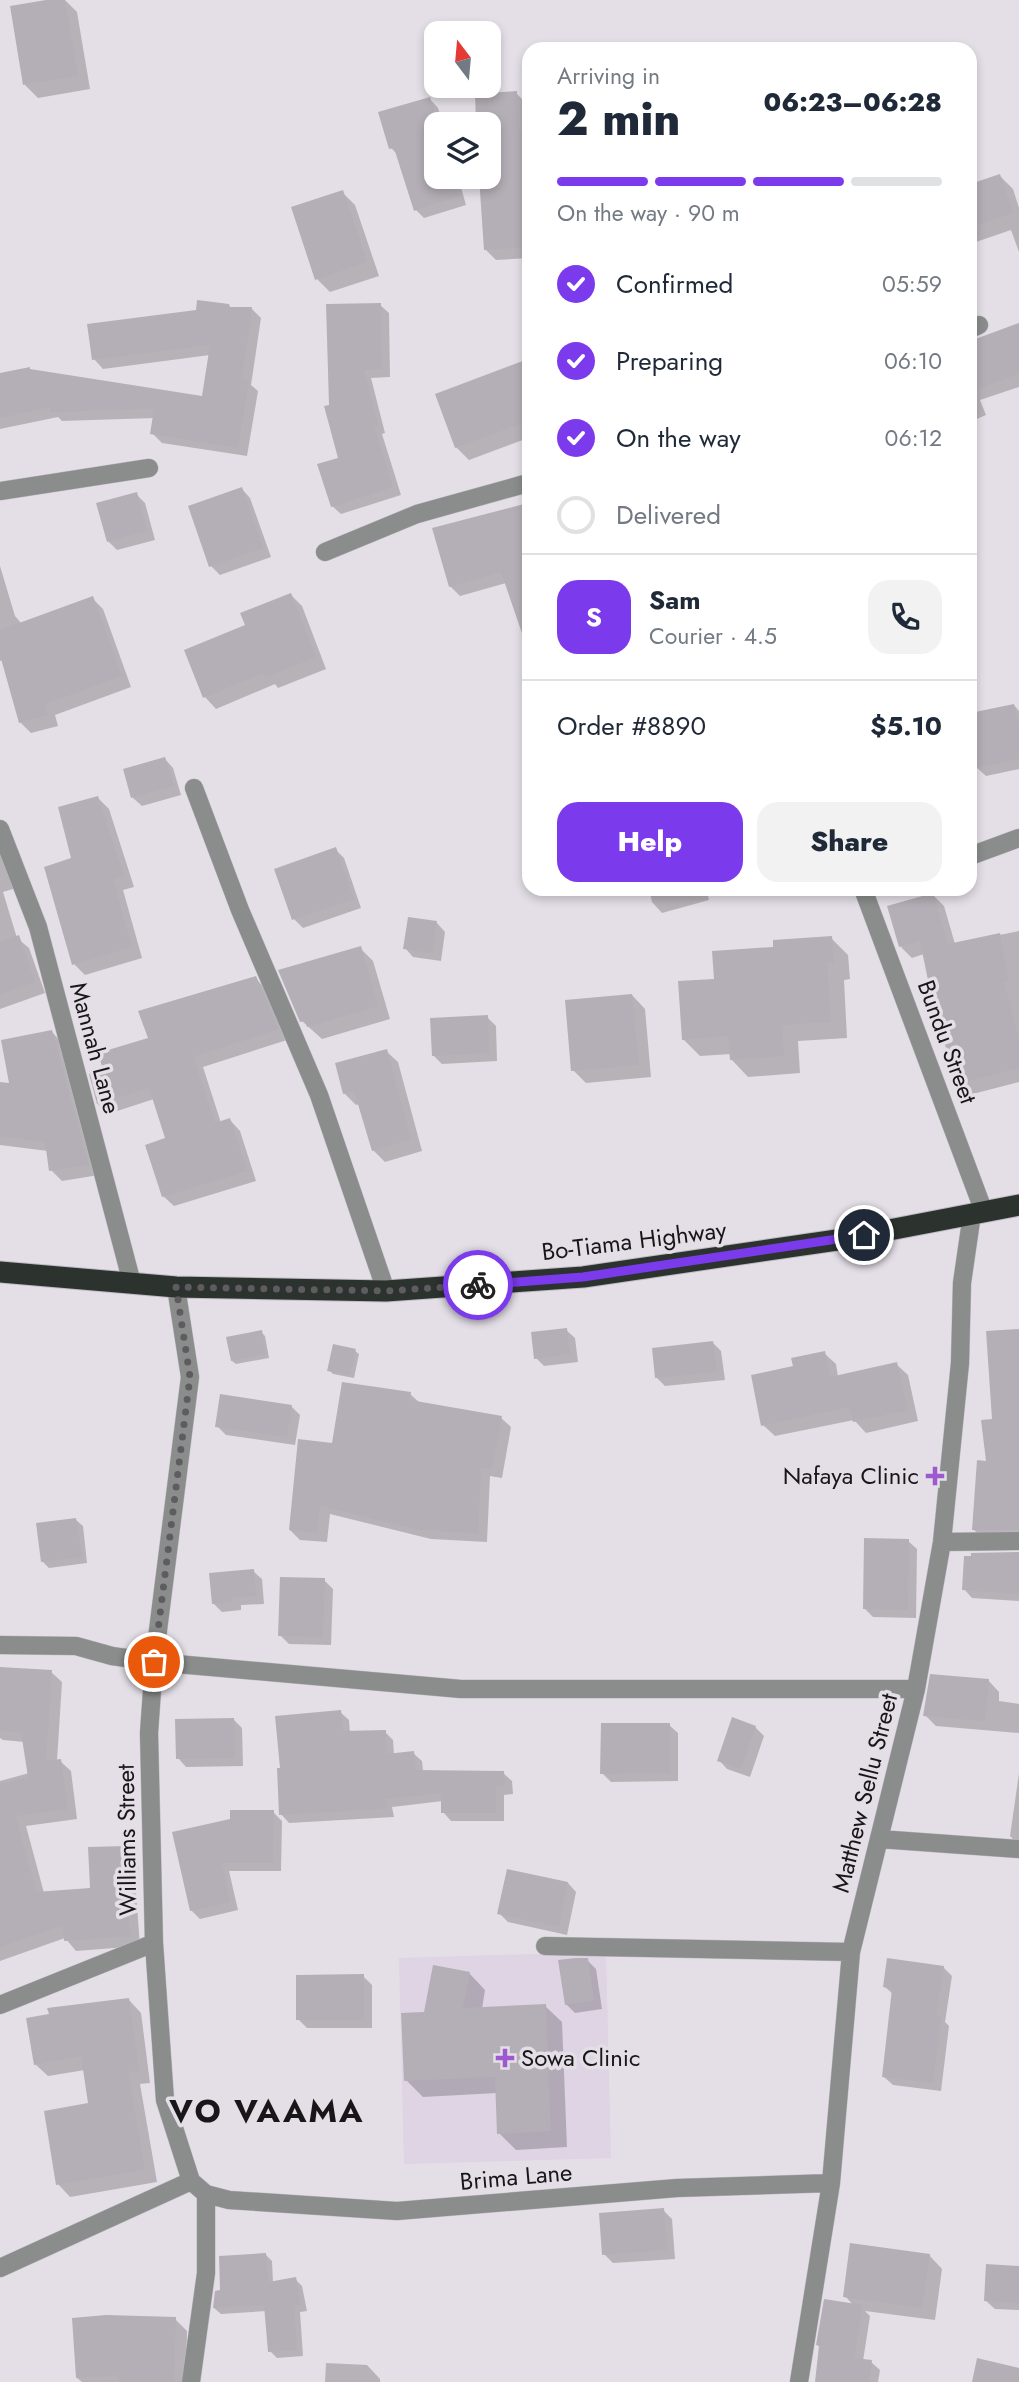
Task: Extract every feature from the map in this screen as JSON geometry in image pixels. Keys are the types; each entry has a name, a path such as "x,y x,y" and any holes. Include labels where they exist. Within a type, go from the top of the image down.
{"highway":[{"name":"Bo-Tiama Highway","path":"0,1272 176,1287 386,1291 583,1277 837,1240 1019,1205"}],"street":[{"path":"0,491 149,468"},
{"path":"325,552 417,514 522,485"},
{"path":"194,788 240,909 318,1095 386,1291"},
{"name":"Mannah Lane","path":"0,830 38,927 132,1283"},
{"path":"977,853 1019,838"},
{"name":"Bundu Street","path":"872,896 978,1213"},
{"name":"Matthew Sellu Street","path":"799,2382 831,2183 851,1952 916,1689 942,1542 960,1363 962,1283 978,1213"},
{"name":"Williams Street","path":"176,1287 190,1377 154,1662 149,1734 154,1943 165,2101 191,2180 206,2194"},
{"path":"942,1542 1019,1541"},
{"path":"0,1645 76,1647 154,1662 461,1689 916,1689"},
{"path":"879,1839 1019,1849"},
{"path":"0,2005 154,1943"},
{"path":"545,1946 851,1952"},
{"path":"0,2268 191,2180"},
{"name":"Brima Lane","path":"206,2194 229,2200 397,2211 677,2188 831,2183"},
{"path":"191,2382 206,2273 206,2194"}],"shaded area":[{"name":"Sowa Clinic","path":"606,1952 611,2158 404,2164 399,1958"}],"building":[{"path":"65,0 78,76 23,85 10,6"},
{"path":"517,91 519,131 522,131 522,247 484,250 480,189 501,189 501,112 476,112 475,98 501,98 501,92"},
{"path":"430,98 434,112 424,112 424,189 456,189 458,196 414,211 394,148 389,149 378,112"},
{"path":"1000,174 1013,213 977,225 977,182"},
{"path":"343,190 367,262 315,280 291,207"},
{"path":"197,300 229,304 230,307 252,307 242,379 249,380 238,448 150,434 154,409 50,412 50,407 0,418 0,373 30,367 202,396 210,345 92,360 87,324 196,310"},
{"path":"381,303 382,369 364,370 378,425 374,426 393,487 331,507 317,464 338,458 324,406 329,405 326,304"},
{"path":"1019,323 1019,374 977,389 977,338"},
{"path":"522,361 522,423 455,448 435,394"},
{"path":"242,487 263,548 209,567 188,506"},
{"path":"137,492 147,531 107,542 96,503"},
{"path":"522,505 522,633 501,572 449,587 432,528"},
{"path":"291,593 316,657 265,678 264,673 203,698 184,650 245,625 240,613"},
{"path":"93,596 122,676 45,704 48,715 19,723 0,655 0,630"},
{"path":"1014,704 1019,726 1019,759 977,768 977,712"},
{"path":"165,757 174,786 131,798 123,769"},
{"path":"98,796 124,876 113,879 132,947 72,965 44,867 71,858 58,807"},
{"path":"336,847 354,899 292,920 274,869"},
{"path":"922,896 934,896 948,944 1000,933 1009,982 1004,982 1019,1039 1019,1068 956,1084 931,995 920,941 899,947 887,906"},
{"path":"408,917 437,921 432,953 403,949"},
{"path":"19,935 35,982 0,994 0,942"},
{"path":"832,936 834,963 827,963 831,1022 782,1025 784,1056 730,1060 728,1036 682,1040 678,981 714,979 712,951 773,947 773,940"},
{"path":"361,946 378,1006 307,1027 305,1021 300,1022 278,970"},
{"path":"256,976 279,1029 193,1057 215,1123 230,1118 247,1171 162,1197 145,1145 165,1138 149,1088 97,1104 89,1074 103,1070 98,1053 148,1038 138,1011"},
{"path":"632,994 639,1065 571,1071 565,1000"},
{"path":"488,1015 489,1053 432,1056 430,1018"},
{"path":"52,1030 89,1165 49,1171 45,1142 0,1136 0,1082 9,1083 1,1040"},
{"path":"387,1049 411,1139 372,1151 354,1091 343,1094 335,1063"},
{"path":"567,1328 570,1354 534,1359 531,1332"},
{"path":"1019,1329 1019,1530 972,1530 977,1460 986,1461 981,1420 992,1419 986,1331"},
{"path":"262,1330 266,1354 231,1361 226,1337"},
{"path":"713,1341 717,1372 655,1378 652,1348"},
{"path":"333,1344 356,1349 350,1375 327,1371"},
{"path":"825,1351 830,1377 897,1362 908,1410 853,1422 849,1407 761,1426 751,1375 793,1366 791,1358"},
{"path":"342,1382 411,1392 410,1400 502,1416 492,1469 481,1468 478,1533 420,1530 320,1506 317,1533 289,1530 298,1439 332,1443"},
{"path":"220,1394 292,1405 287,1437 215,1427"},
{"path":"76,1518 82,1557 41,1562 36,1523"},
{"path":"864,1538 909,1539 908,1610 863,1609"},
{"path":"1019,1552 1019,1594 962,1590 964,1556 971,1556 971,1553"},
{"path":"254,1569 256,1596 233,1597 233,1602 212,1604 209,1573"},
{"path":"280,1577 325,1578 323,1637 278,1636"},
{"path":"0,1667 52,1670 46,1761 61,1759 68,1809 16,1816 36,1892 90,1888 88,1847 128,1846 129,1869 125,1869 130,1936 64,1941 63,1925 0,1947 0,1784 28,1777 21,1732 0,1731"},
{"path":"930,1674 989,1679 985,1721 923,1716"},
{"path":"341,1710 343,1731 386,1730 386,1754 414,1751 416,1770 504,1771 505,1786 496,1787 496,1813 441,1813 441,1793 385,1799 387,1809 279,1815 277,1768 280,1768 275,1716"},
{"path":"732,1717 756,1726 741,1769 717,1761"},
{"path":"234,1718 235,1758 176,1759 175,1719"},
{"path":"601,1723 670,1723 670,1773 600,1774"},
{"path":"230,1810 274,1810 273,1863 222,1863 230,1902 190,1911 172,1832 230,1819"},
{"path":"507,1869 568,1882 559,1927 497,1914"},
{"path":"588,1958 594,2001 565,2005 558,1960"},
{"path":"887,1958 944,1966 936,2015 941,2016 933,2083 882,2077 892,1989 883,1987"},
{"path":"433,1965 470,1972 463,2008 546,2004 551,2131 497,2134 495,2077 404,2081 401,2013 424,2012"},
{"path":"364,1974 364,2020 296,2020 296,1975"},
{"path":"129,1998 139,2071 128,2072 145,2170 56,2185 44,2111 88,2103 81,2056 34,2065 26,2018 49,2014 47,2008"},
{"path":"664,2208 667,2250 602,2255 599,2213"},
{"path":"850,2243 930,2254 922,2308 843,2297"},
{"path":"266,2253 268,2282 296,2277 301,2305 294,2306 297,2350 268,2352 264,2305 213,2308 215,2291 220,2290 219,2256"},
{"path":"986,2264 1019,2266 1019,2303 984,2301"},
{"path":"824,2299 863,2305 854,2358 872,2360 869,2382 815,2382 819,2346 816,2345"},
{"path":"106,2315 176,2317 174,2382 118,2382 118,2375 76,2378 72,2318"},
{"path":"977,2358 1019,2368 1019,2382 972,2382"}],"way so far":[{"path":"154,1662 190,1377 176,1287 386,1291 478,1285"}],"place":[{"name":"Nafaya Clinic","path":"935,1476"},
{"name":"Sowa Clinic","path":"505,2058"}],"district":[{"name":"VO VAAMA","path":"267,2111"}],"route":[{"path":"478,1285 583,1277 864,1235"}]}
